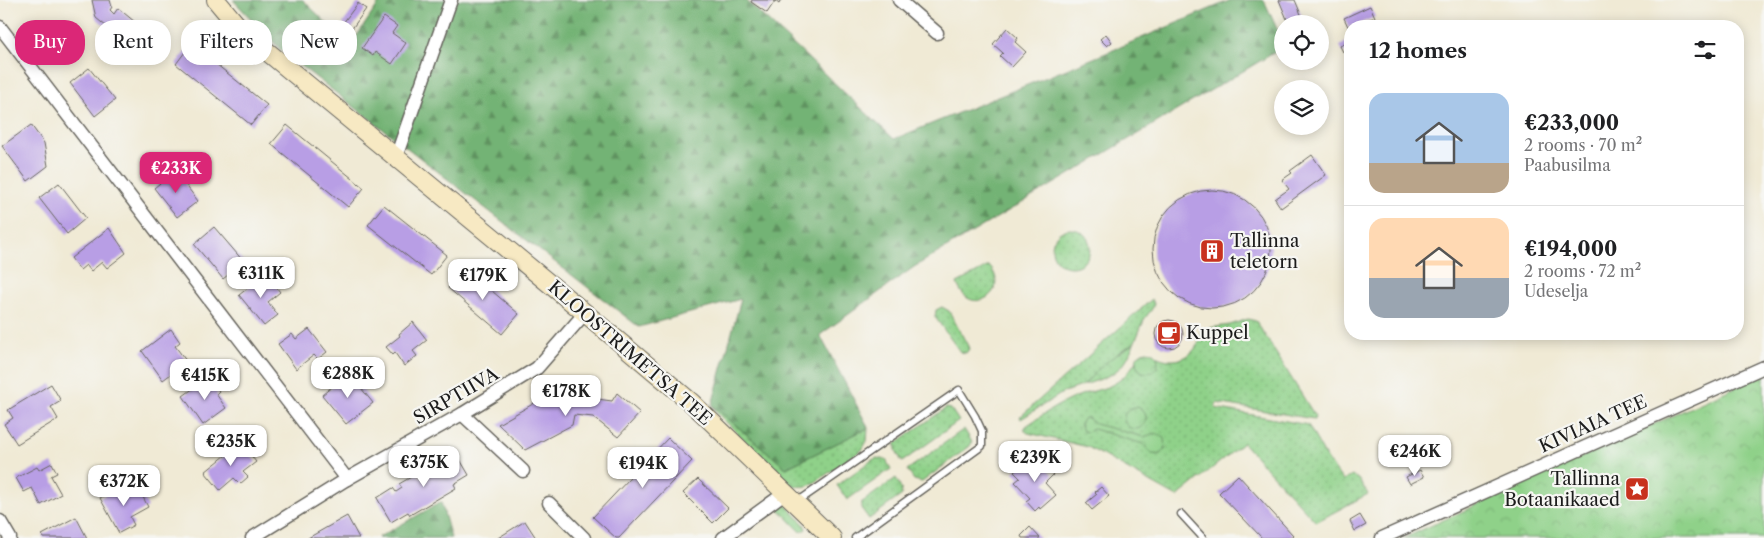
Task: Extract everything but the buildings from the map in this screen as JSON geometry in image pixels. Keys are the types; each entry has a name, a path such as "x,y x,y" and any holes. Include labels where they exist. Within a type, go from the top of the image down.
{"main road":[{"name":"KLOOSTRIMETSA TEE","path":"216,0 241,30 692,403 832,538"}],"street":[{"path":"396,157 450,0"},
{"path":"899,0 937,33"},
{"path":"0,27 346,479"},
{"name":"SIRPTIIVA","path":"252,538 346,479 462,414 537,368 585,313"},
{"name":"KIVIAIA TEE","path":"1382,538 1764,367"},
{"path":"462,414 523,471"},
{"path":"724,538 791,497"},
{"path":"549,503 584,538"},
{"path":"0,521 10,538"}],"lane":[{"path":"791,497 958,390 975,416 982,431 982,446 855,538"},
{"path":"1181,514 1203,538"}],"green space":[{"path":"233,0 303,0 323,20 282,20 282,51 272,41 272,20 252,20"},
{"path":"381,0 746,0 894,139 1231,0 1264,0 1274,22 1274,53 914,267 820,335 868,428 786,468 712,405 741,299 639,327 300,65 357,65 357,36"},
{"path":"1071,229 1085,234 1090,248 1085,262 1071,267 1057,262 1052,248 1057,234"},
{"path":"989,266 995,275 996,284 993,292 986,298 979,300 970,299 963,294 957,283"},
{"path":"1152,299 1154,304 1152,309 1145,318 1134,344 1122,350 1099,369 1084,385 1064,392 1021,419 1020,417"},
{"path":"942,307 949,311 968,346 969,349 966,353 960,352 935,317 936,310"},
{"path":"1248,319 1256,321 1315,416 1314,419 1217,403 1215,408 1308,425 1326,457 1343,481 1351,476 1358,479 1368,494 1316,522 1243,443 1177,497 1088,447 1028,433 1024,430 1026,426 1063,403 1080,395 1114,384 1128,372 1136,361 1140,370 1150,372 1157,366 1157,358 1154,355 1162,359 1171,360 1186,357 1192,352 1197,346 1201,329 1230,325"},
{"path":"1134,344 1125,361 1115,372 1084,385 1107,362"},
{"path":"1147,351 1155,354 1158,362 1155,370 1147,373 1139,370 1136,362 1139,354"},
{"name":"Tallinna Botaanikaaed","path":"1764,374 1764,538 1404,538"},
{"path":"712,405 786,468 868,428 867,441 862,450 811,485 796,486 789,484 716,412"},
{"path":"1135,407 1143,410 1146,418 1143,426 1135,429 1127,426 1124,418 1127,410"},
{"path":"946,408 951,409 959,421 902,462 896,450 896,443"},
{"path":"1084,418 1088,418 1095,424 1144,437 1159,434 1164,438 1165,450 1159,455 1152,454 1143,444 1093,429 1087,432 1083,431 1080,424"},
{"path":"964,429 972,442 970,446 922,482 914,480 907,470"},
{"path":"877,458 886,460 891,469 847,500 837,485"},
{"path":"896,478 902,495 869,519 861,508 861,503"},
{"path":"441,502 451,538 378,538 379,537"},
{"path":"786,505 804,524 806,529 801,532 776,506"}],"place":[{"name":"Tallinna teletorn","path":"1212,251"},
{"name":"Kuppel","path":"1169,333"},
{"name":"Tallinna Botaanikaaed","path":"1637,489"}]}
